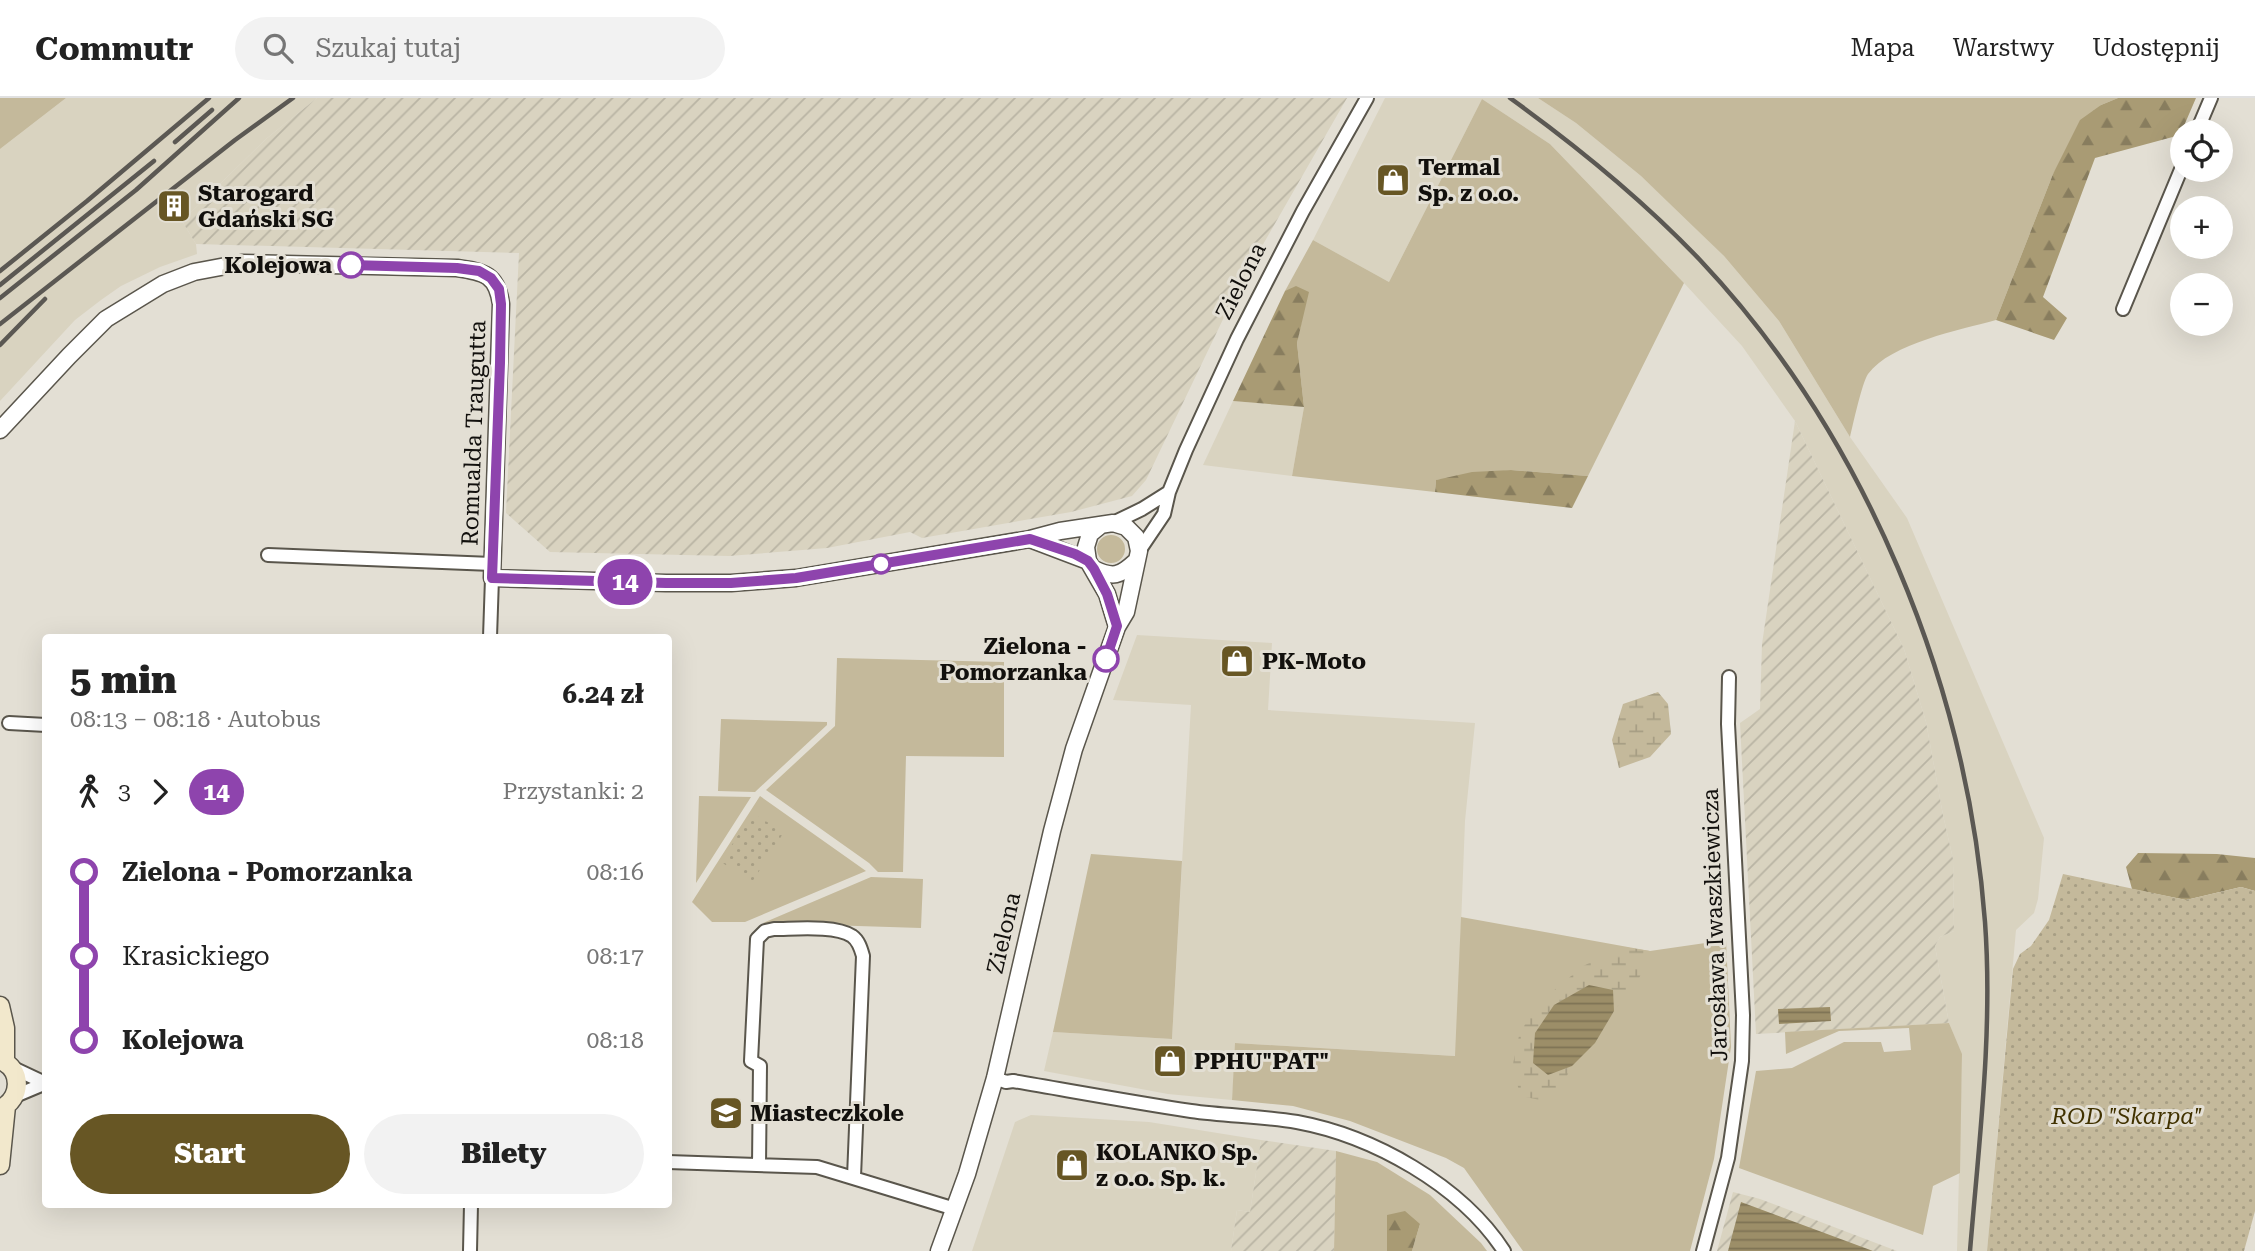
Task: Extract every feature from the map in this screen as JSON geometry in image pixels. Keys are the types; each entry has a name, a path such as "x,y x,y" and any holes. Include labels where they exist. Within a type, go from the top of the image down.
{"main road":[{"path":"0,1006 5,1028 5,1063 17,1081 7,1103 0,1165"}],"street":[{"name":"Zielona","path":"939,1251 971,1162 995,1078 1052,831 1074,749 1117,626 1126,612 1137,556 1164,514 1169,492 1237,339 1303,211 1367,98"},
{"path":"2202,119 2211,98"},
{"path":"2123,309 2176,182"},
{"name":"Romualda Traugutta","path":"0,430 106,319 163,284 194,272 220,266 258,263 457,268 479,271 491,278 499,289 501,304 490,634"},
{"path":"1117,626 1107,594 1091,565 1086,547 1090,534 1142,509 1169,492"},
{"path":"492,571 666,583 744,582 796,578 1107,524 1126,527 1136,537 1137,556 1124,573 1109,575 1030,539"},
{"name":"Romualda Traugutta","path":"268,555 492,571"},
{"name":"Jarosława Iwaszkiewicza","path":"1703,1251 1728,1158 1742,1061 1743,1014 1728,724 1729,677"},
{"path":"9,723 42,724"},
{"path":"759,1165 760,1066 751,1060 757,939 765,931 774,929 835,930 853,937 863,956 854,1177"},
{"path":"5,1063 42,1082"},
{"path":"995,1078 1006,1082 1193,1111 1296,1122 1332,1131 1402,1160 1420,1172 1467,1208 1504,1251"},
{"path":"7,1103 42,1085"},
{"path":"672,1162 817,1167 955,1209"},
{"path":"470,1251 471,1208"}],"shaded area":[{"path":"66,98 317,98 266,139 182,221 196,244 197,254 160,267 121,286 101,300 75,320 0,401 0,149"},
{"path":"317,98 1347,98 1238,288 1146,480 1132,496 1071,512 922,538 910,532 827,548 729,556 550,552 506,513 519,253 196,244 182,221 266,139"},
{"path":"1385,98 1538,98 1576,123 1641,176 1684,216 1724,256 1779,321 1850,437 1907,518 2044,838 2038,899 2034,913 2016,930 1987,1251 1957,1251 1962,1055 1949,1023 1935,946 1940,937 1954,931 1953,859 1926,722 1904,649 1795,421 1742,346 1550,144 1482,99 1389,282 1313,240"},
{"path":"1233,401 1304,407 1292,476 1203,465"},
{"path":"1795,421 1904,649 1926,722 1953,859 1954,931 1940,937 1935,946 1949,1023 1756,1034 1740,723 1760,709 1762,644"},
{"path":"1137,635 1272,643 1268,710 1475,723 1465,821 1456,1056 1236,1043 1232,1100 1168,1094 1044,1071 1053,1032 1172,1039 1191,705 1113,700"},
{"path":"1589,985 1613,990 1614,1011 1595,1043 1572,1066 1548,1075 1533,1063 1535,1033 1554,1005"},
{"path":"1830,1007 1831,1021 1779,1024 1778,1009"},
{"path":"1031,1115 1149,1122 1261,1140 1250,1212 1237,1210 1231,1251 972,1251 1015,1122"},
{"path":"1261,1140 1336,1151 1334,1251 1231,1251 1237,1210 1250,1212"},
{"path":"1733,1192 1760,1199 1897,1251 1717,1251"},
{"path":"1741,1202 1873,1251 1728,1251"}],"green space":[{"path":"0,98 66,98 0,149"},
{"path":"1538,98 2118,98 2101,105 2053,174 1996,320 1927,339 1879,363 1866,379 1850,437 1779,321 1724,256 1641,176 1576,123"},
{"path":"2118,98 2196,98 2187,119 2170,119 2170,138 2095,158 2043,297 2067,318 2054,340 1996,320 2053,174 2080,120 2101,105"},
{"path":"1482,99 1550,144 1684,283 1588,476 1511,470 1436,480 1435,492 1292,476 1304,407 1297,343 1302,319 1285,291 1313,240 1389,282"},
{"path":"1296,286 1309,292 1297,343 1304,407 1233,401 1285,291"},
{"path":"1511,470 1588,476 1572,508 1435,492 1436,480 1472,472"},
{"path":"1111,535 1121,539 1125,549 1121,559 1111,563 1101,559 1097,549 1101,539"},
{"path":"837,658 1004,662 1004,757 906,756 903,872 878,872 766,790 835,726"},
{"path":"1658,692 1668,704 1671,734 1650,757 1619,768 1612,740 1623,704"},
{"path":"721,719 827,722 827,725 755,792 718,791"},
{"path":"699,796 751,797 696,883"},
{"path":"760,796 866,871 745,922 712,922 692,902"},
{"path":"752,813 784,832 752,882 721,862"},
{"path":"2138,853 2217,854 2255,858 2255,891 2241,887 2186,900 2132,889 2126,867"},
{"path":"1091,854 1182,861 1172,1039 1053,1032"},
{"name":"ROD \"Skarpa\"","path":"2063,874 2186,900 2241,887 2255,891 2255,1211 2244,1251 1987,1251 2013,969 2020,954 2031,946 2049,920"},
{"path":"871,877 923,879 921,928 763,923"},
{"path":"1461,917 1650,951 1726,940 1731,1047 1714,1159 1690,1251 1523,1251 1464,1168 1446,1158 1350,1121 1293,1106 1232,1100 1235,1043 1455,1056"},
{"path":"1624,947 1650,951 1638,981 1614,1011 1613,990 1535,1032 1534,1063 1548,1075 1572,1066 1559,1091 1545,1101 1520,1096 1513,1064 1520,1031 1546,997 1583,966"},
{"path":"1949,1023 1962,1054 1960,1173 1933,1186 1923,1235 1739,1168 1756,1071 1792,1068 1844,1042 1881,1042 1884,1052 1911,1050 1909,1028 1839,1031 1786,1054 1785,1032"},
{"path":"1336,1151 1377,1162 1430,1195 1487,1251 1412,1251 1420,1224 1388,1235 1387,1251 1334,1251"},
{"path":"1405,1211 1420,1224 1412,1251 1387,1251 1387,1215"}],"railway":[{"path":"0,271 209,98"},
{"path":"0,298 136,190 239,98"},
{"path":"0,324 235,140 293,98"},
{"path":"1510,98 1585,155 1655,216 1700,260 1759,329 1812,404 1858,483 1898,567 1930,654 1956,742 1974,832 1985,922 1986,1045 1970,1251"},
{"path":"175,142 212,110"},
{"path":"0,285 154,161"},
{"path":"0,345 45,299"}],"bus line":[{"name":"14","path":"351,265 479,271 491,278 499,289 500,363 492,578 731,583 796,578 1030,539 1075,554 1088,561 1094,569 1107,594 1117,626 1106,659"}],"place":[{"name":"Termal Sp. z o.o.","path":"1393,180"},
{"name":"Starogard Gdański SG","path":"174,206"},
{"name":"Kolejowa","path":"351,265"},
{"name":"Zielona - Pomorzanka","path":"1106,659"},
{"name":"PK-Moto","path":"1237,661"},
{"name":"PPHU\"PAT\"","path":"1170,1061"},
{"name":"Miasteczkole","path":"726,1113"},
{"name":"KOLANKO Sp. z o.o. Sp. k.","path":"1072,1165"}]}
